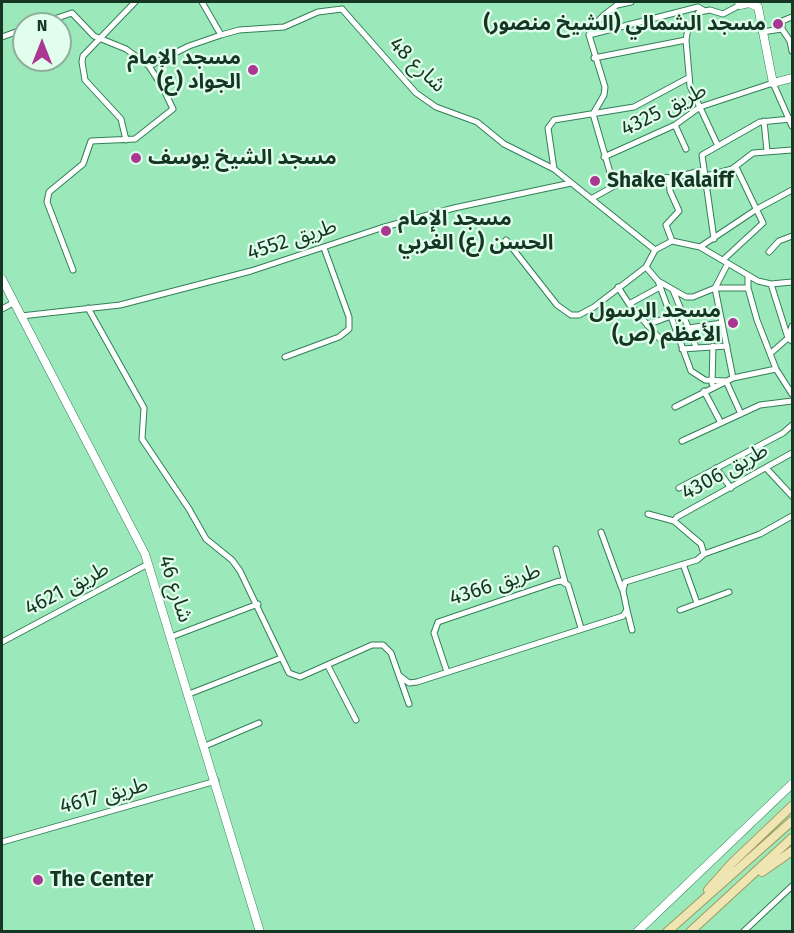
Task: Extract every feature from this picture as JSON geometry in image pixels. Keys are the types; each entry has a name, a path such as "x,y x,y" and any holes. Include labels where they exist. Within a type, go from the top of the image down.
{"main road":[{"path":"699,902 726,868 792,806"},
{"path":"668,932 792,820"},
{"path":"690,932 792,838"},
{"path":"741,885 792,851"}],"street":[{"path":"126,140 121,119 83,75 83,56 135,2"},
{"path":"202,2 221,35"},
{"path":"149,66 189,46 221,35 239,30 284,27 318,12 342,9 342,2"},
{"path":"593,114 604,95 605,87 601,68 594,58 589,35 594,24 617,5 631,2"},
{"path":"713,11 715,2"},
{"path":"589,35 698,7 718,14 728,13 739,3 749,3 758,7 773,83 791,119 792,126"},
{"name":"شارع 48","path":"342,9 416,93 436,107 477,122 504,144 554,169 655,250"},
{"path":"704,10 691,22 686,40 688,78 718,147"},
{"path":"72,13 100,39 126,49 149,66 173,110 143,135 126,140 91,141 83,164 47,195 73,270"},
{"path":"792,17 782,21 782,29 791,40 792,51"},
{"path":"762,32 782,29"},
{"path":"594,58 686,40"},
{"path":"554,169 548,133 550,123 558,118 634,107 688,78"},
{"path":"773,83 792,78"},
{"name":"طريق 4325","path":"604,157 675,125 700,107 773,83"},
{"name":"طريق 4325","path":"593,114 614,186"},
{"path":"714,239 702,155 764,121 791,119"},
{"path":"764,121 767,151"},
{"path":"675,125 686,149"},
{"path":"591,199 614,186 643,176 669,179 705,173 736,167 748,156 767,151 792,150"},
{"path":"733,378 716,288 725,262 763,223 736,167"},
{"path":"669,179 669,190 679,212 666,225 672,241"},
{"name":"طريق 4552","path":"21,316 120,305 251,271 381,228 454,208 571,183"},
{"path":"700,247 757,209 792,190"},
{"path":"769,252 779,241 792,236"},
{"path":"506,240 563,312 579,315 594,307 645,267 655,250 672,241 700,247 748,276 771,284 792,282"},
{"path":"285,357 343,336 349,329 349,317 324,248"},
{"path":"645,267 659,284 691,372 712,385"},
{"path":"748,276 748,288 757,320 776,369 792,394"},
{"name":"شارع 46","path":"2,279 133,529 148,564 216,781 260,932"},
{"path":"659,284 686,297 693,297 716,288 748,288"},
{"path":"629,304 659,284"},
{"path":"771,284 790,339"},
{"path":"618,286 629,304 660,339 689,328 722,323"},
{"path":"673,290 696,347"},
{"path":"2,309 13,303"},
{"path":"88,308 144,408 145,417 141,433 144,442 189,509 202,535 240,571 258,604 289,674 300,677 372,645 383,645 388,647 409,704"},
{"path":"647,325 671,316"},
{"path":"771,352 790,339 792,326"},
{"path":"712,385 713,346"},
{"path":"682,349 727,346"},
{"path":"675,407 712,385 776,369"},
{"path":"726,381 741,414"},
{"path":"704,391 721,423"},
{"path":"682,441 765,404 792,402"},
{"path":"679,488 792,425"},
{"name":"طريق 4306","path":"674,521 676,517 767,469 792,453"},
{"path":"716,468 731,488"},
{"path":"767,469 792,496"},
{"path":"648,514 674,521 701,544 704,554"},
{"path":"623,591 625,582 683,564 760,534 792,516"},
{"path":"601,532 623,591 633,630"},
{"path":"556,549 565,582"},
{"name":"طريق 4621","path":"2,642 148,564"},
{"path":"683,564 697,603"},
{"name":"طريق 4366","path":"447,672 434,633 438,622 556,582 565,582 568,585 581,628"},
{"path":"680,610 729,592"},
{"path":"171,637 258,604"},
{"path":"399,675 409,683 581,628 620,618 627,610"},
{"path":"189,694 281,658"},
{"path":"328,666 356,720"},
{"path":"205,746 259,723"},
{"name":"طريق 4617","path":"2,842 216,781"},
{"path":"637,932 792,784"},
{"path":"743,932 792,886"}],"place":[{"name":"مسجد الشمالي (الشيخ منصور)","path":"778,24"},
{"name":"مسجد الإمام الجواد (ع)","path":"253,70"},
{"name":"مسجد الشيخ يوسف","path":"136,158"},
{"name":"Shake Kalaiff","path":"595,181"},
{"name":"مسجد الإمام الحسن (ع) الغربي","path":"386,231"},
{"name":"مسجد الرسول الأعظم (ص)","path":"733,323"},
{"name":"The Center","path":"38,880"}]}
